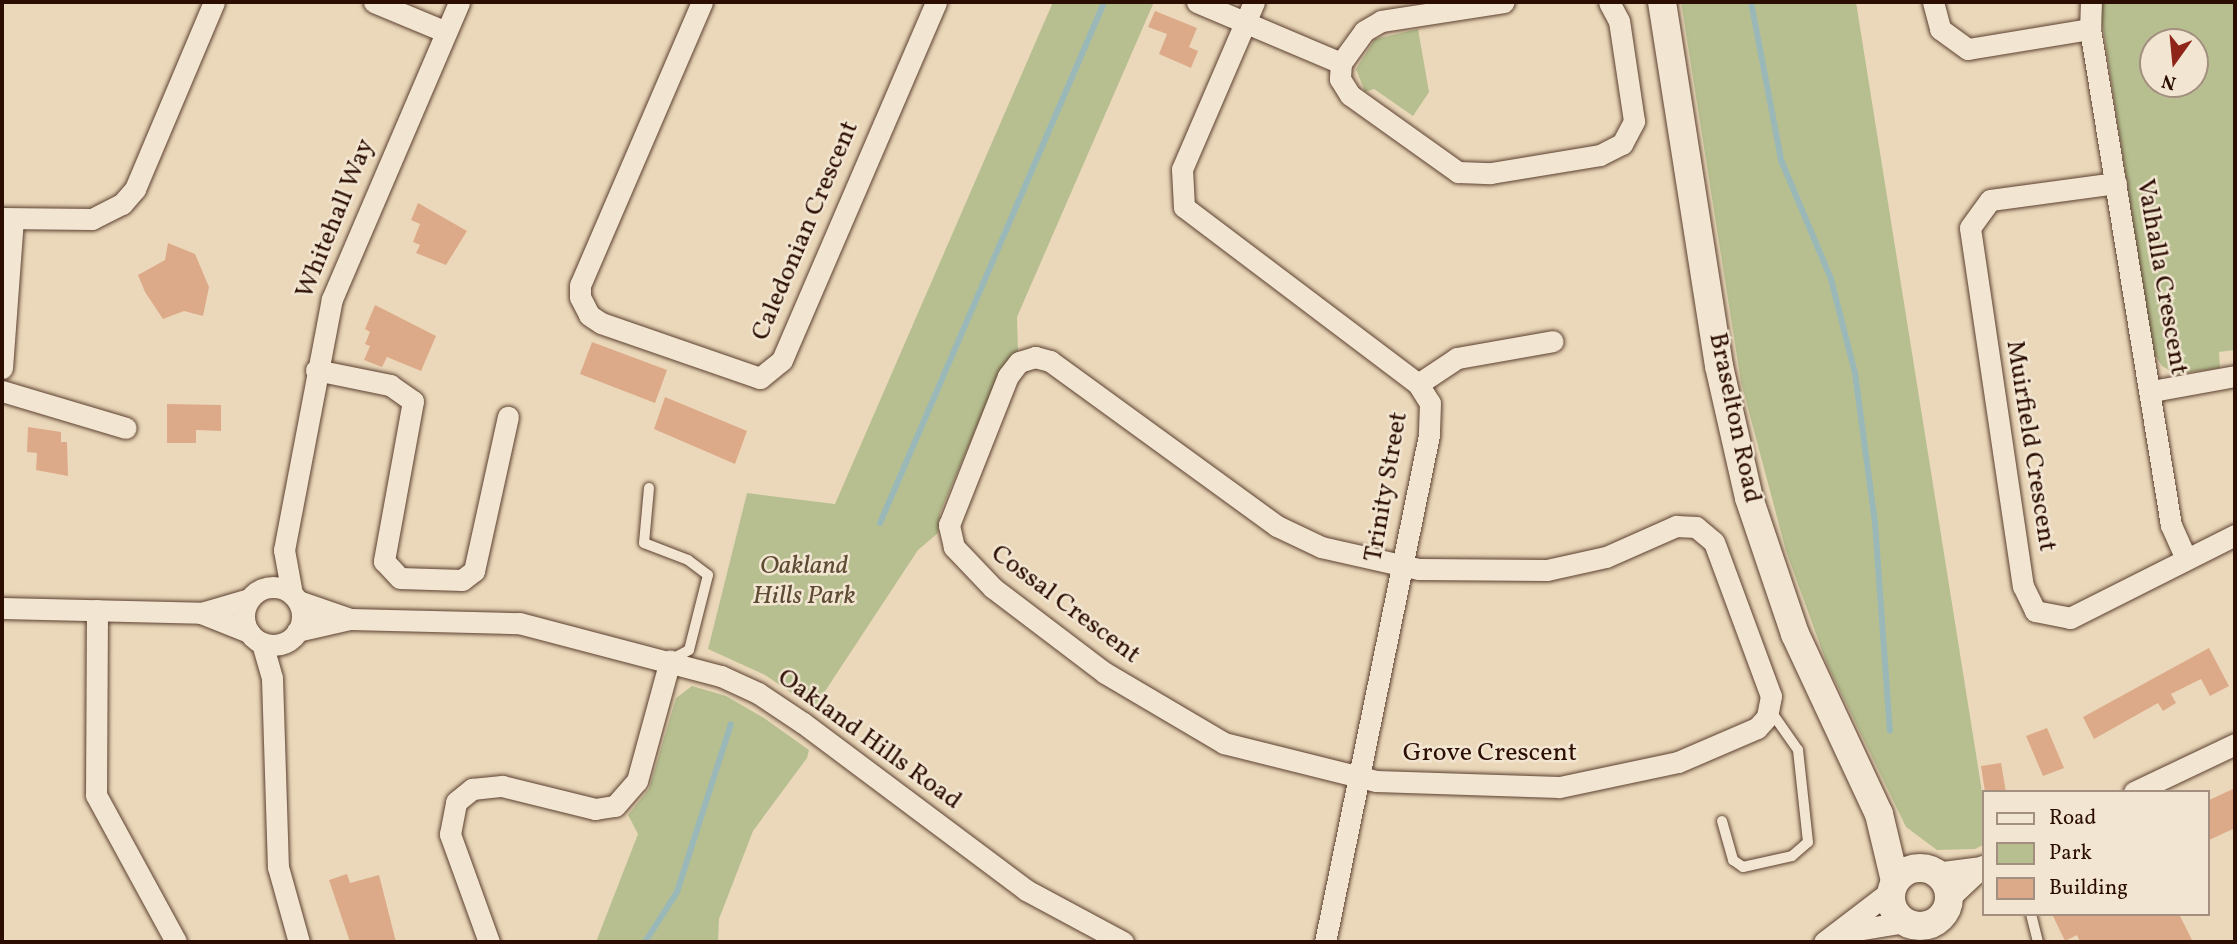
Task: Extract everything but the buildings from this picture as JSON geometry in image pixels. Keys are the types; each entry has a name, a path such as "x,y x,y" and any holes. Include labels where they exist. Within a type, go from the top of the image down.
{"street":[{"path":"2,368 7,218 92,219 122,204 135,189 214,2"},
{"path":"374,2 446,32"},
{"name":"Whitehall Way","path":"295,598 284,550 331,299 459,2"},
{"name":"Caledonian Crescent","path":"702,2 580,285 580,297 589,315 601,323 760,378 782,360 936,2"},
{"path":"1197,2 1341,63"},
{"name":"Trinity Street","path":"1254,2 1182,169 1184,207 1418,384 1430,403 1430,421 1403,565 1325,942"},
{"path":"1504,2 1381,21 1364,32 1341,63 1340,79 1350,95 1458,172 1491,173 1600,155 1622,144 1634,121 1619,21 1609,2"},
{"name":"Braselton Road","path":"1662,2 1719,366 1749,498 1795,635 1879,814 1893,885"},
{"path":"1933,2 1940,29 1968,49 2090,29"},
{"name":"Valhalla Crescent","path":"2091,2 2090,29 2152,391 2171,524 2186,559"},
{"name":"Muirfield Crescent","path":"2116,183 1990,200 1970,228 2023,586 2035,611 2070,618 2235,535"},
{"path":"1418,384 1457,358 1553,341"},
{"name":"Cossal Crescent","path":"1360,776 1247,752 1166,711 993,588 964,563 949,525 1008,376 1020,362 1035,358 1050,361 1277,526 1321,548 1403,565"},
{"path":"316,370 390,385 410,396 414,405 384,561 400,578 462,580 474,571 508,416"},
{"path":"2152,391 2235,376"},
{"path":"2,391 126,428"},
{"path":"1403,565 1547,570 1606,557 1676,526 1696,527 1714,542 1771,696 1770,710"},
{"name":"Whitehall Way","path":"255,594 284,550"},
{"path":"2,608 201,612 277,587 295,598 302,618 272,678"},
{"path":"255,594 244,614 272,678 274,831 299,942"},
{"name":"Oakland Hills Road","path":"295,598 350,619"},
{"path":"97,610 96,795 176,942"},
{"path":"201,612 256,637 291,637"},
{"name":"Oakland Hills Road","path":"291,637 350,619 519,622 670,660 758,692 1027,890 1124,942"},
{"path":"489,942 450,834 456,802 472,789 502,786 595,809 615,806 637,781 670,660"},
{"name":"Grove Crescent","path":"1360,776 1404,783 1559,787 1678,762 1757,728 1770,710"},
{"path":"2138,790 2235,744"},
{"name":"Braselton Road","path":"1879,814 1931,871"},
{"path":"1833,937 1910,870 1982,867"},
{"path":"1833,937 1916,930 1932,923 1982,868"},
{"path":"1931,871 1948,903 1950,942"},
{"path":"1893,885 1893,908 1916,930"}],"lane":[{"path":"649,488 644,543 688,560 708,575 689,650 670,660"},
{"path":"1722,821 1733,860 1743,867 1792,856 1808,842 1798,750 1770,710"},
{"path":"2032,916 2038,942"}],"green space":[{"name":"Oakland Hills Park","path":"1053,2 1154,2 1017,317 1018,352 1002,367 940,513 938,533 918,550 814,708 765,675 708,649 747,493 835,504"},
{"path":"1681,2 1856,2 1982,792 1982,846 1975,849 1937,850 1906,827 1827,664 1786,551 1741,382"},
{"path":"2099,2 2235,2 2235,350 2219,352 2220,368 2176,374 2162,366 2153,352"},
{"path":"1418,29 1429,92 1413,116 1374,89 1365,92 1356,69 1375,39"},
{"path":"692,686 726,696 764,718 809,750 807,758 753,831 719,919 718,942 596,942 638,834 628,815 649,789 676,698"}],"waterway":[{"path":"1751,2 1781,160 1831,279 1855,373 1875,523 1890,730"},
{"path":"880,523 1103,5"},
{"path":"645,942 677,892 731,724"}]}
